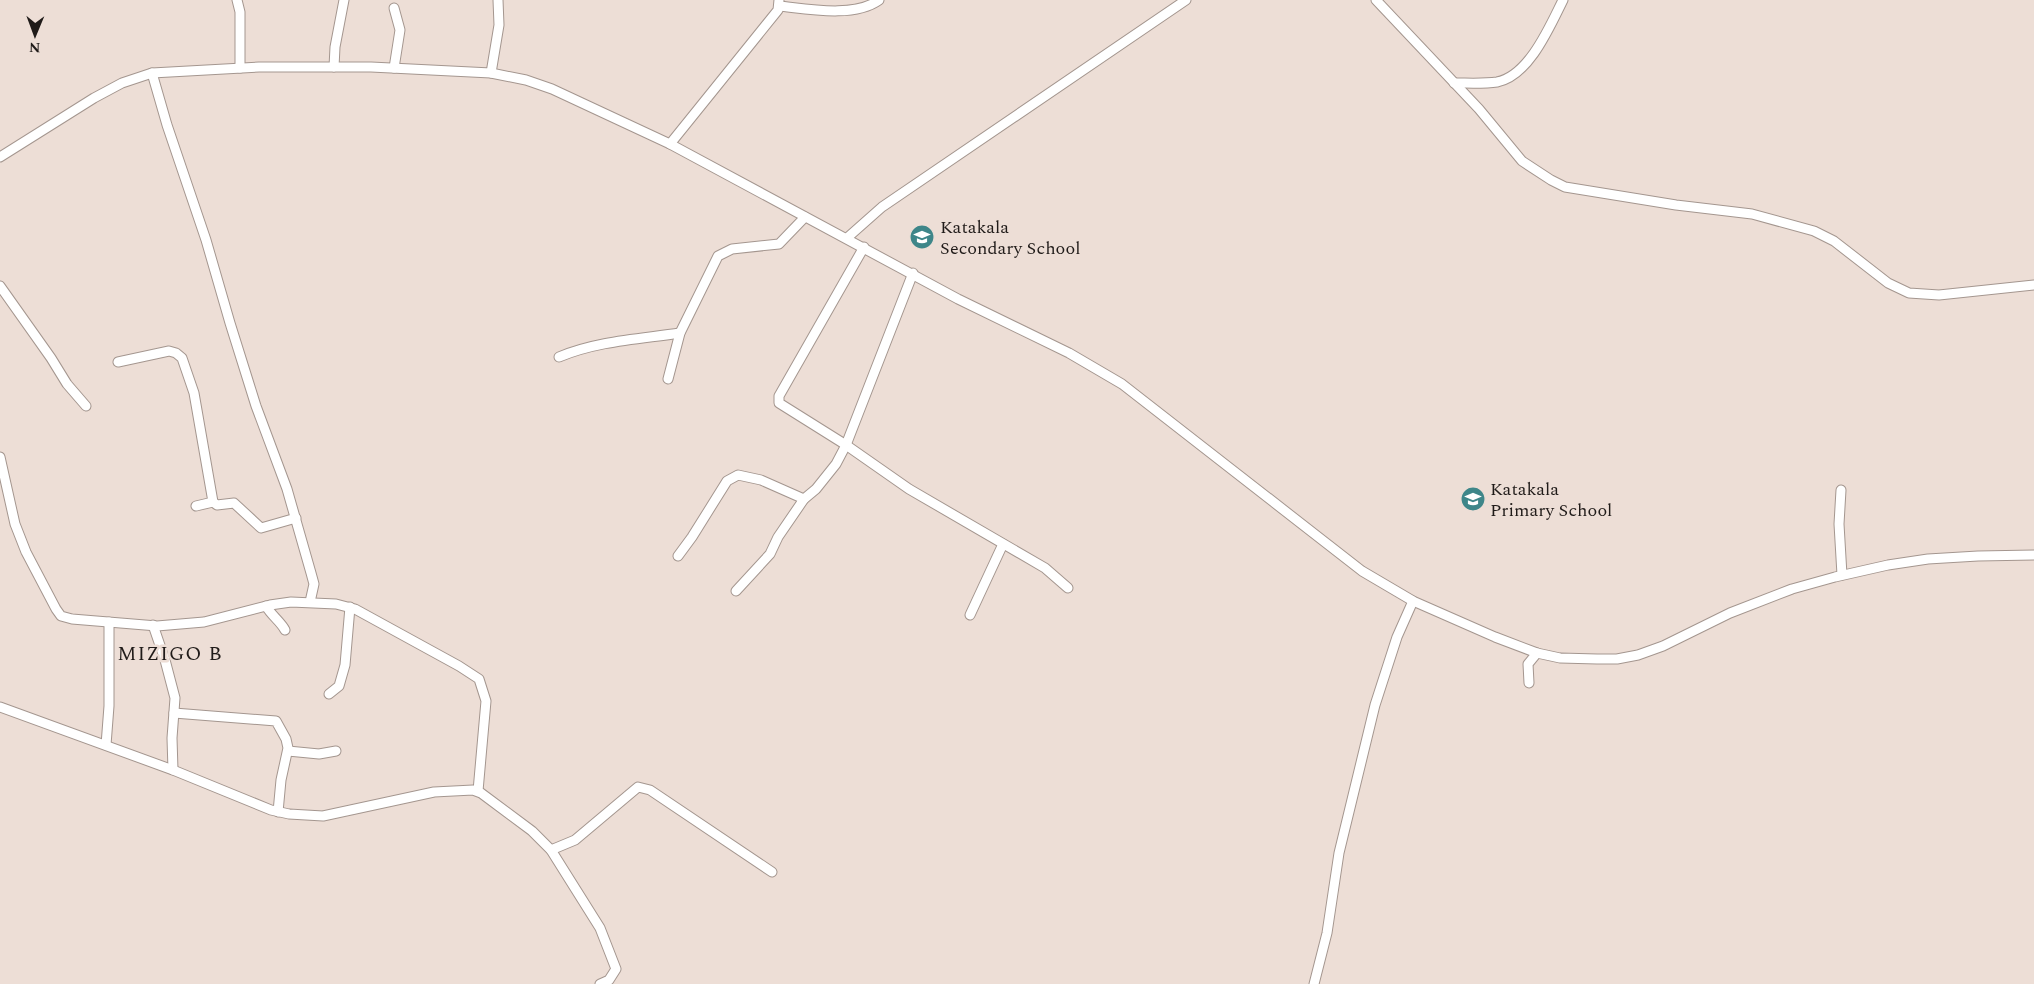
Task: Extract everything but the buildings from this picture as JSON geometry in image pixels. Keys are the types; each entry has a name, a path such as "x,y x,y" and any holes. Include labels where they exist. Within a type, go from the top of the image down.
{"street":[{"path":"237,0 240,12 240,68"},
{"path":"334,67 335,47 344,0"},
{"path":"491,73 499,24 498,0"},
{"path":"670,144 779,3 834,11 862,8 879,0"},
{"path":"847,238 882,207 1186,0"},
{"path":"1376,0 1479,108 1522,161 1565,187 1667,204 1752,214 1814,231 1834,241 1888,282 1909,293 1940,295 2034,285"},
{"path":"1454,83 1498,82 1516,74 1544,38 1563,0"},
{"path":"394,8 400,30 394,68"},
{"path":"0,157 94,98 122,83 152,73 240,68 394,68 491,73 526,80 552,88 670,144 958,299 1069,353 1122,384 1355,566 1413,601 1495,637 1537,653 1560,658 1617,658 1638,654 1663,646 1730,614 1792,589 1888,565 1928,559 2034,555"},
{"path":"152,73 167,125 206,240 256,406 288,489 314,584 310,602"},
{"path":"668,379 680,333 718,256 732,249 778,244 805,217"},
{"path":"864,248 778,400 779,403 846,445 909,489 1045,568 1068,588"},
{"path":"736,591 770,554 778,537 804,499 816,489 836,464 846,445 912,274"},
{"path":"0,286 67,384 86,406"},
{"path":"559,357 572,351 602,344 680,333"},
{"path":"118,362 169,351 176,352 182,358 194,393 213,502"},
{"path":"0,457 15,524 26,552 56,610 61,616 72,619 153,626 204,622 266,606 310,602 350,607 459,666 479,679 486,701 478,791"},
{"path":"678,556 728,481 738,475 761,480 804,499"},
{"path":"1841,490 1839,524 1842,575"},
{"path":"196,506 213,502 217,504 234,503 261,528 296,518"},
{"path":"970,615 1003,544"},
{"path":"1314,984 1326,932 1339,853 1375,705 1397,637 1413,601"},
{"path":"266,606 272,616 285,630"},
{"path":"330,694 339,686 345,665 350,607"},
{"path":"106,745 109,706 109,622"},
{"path":"153,626 176,698 172,738 173,770"},
{"path":"1529,683 1528,664 1537,653"},
{"path":"0,707 173,770 278,812 323,816 434,792 478,791 532,831 551,850 600,928 616,969 609,980 600,984"},
{"path":"174,713 237,720 276,721 286,739 288,751 281,780 278,812"},
{"path":"288,751 319,754 336,751"},
{"path":"551,850 575,840 638,786 650,790 772,872"}],"place":[{"name":"Katakala Secondary School","path":"922,237"},
{"name":"Katakala Primary School","path":"1473,499"}],"district":[{"name":"MIZIGO B","path":"170,653"}]}
